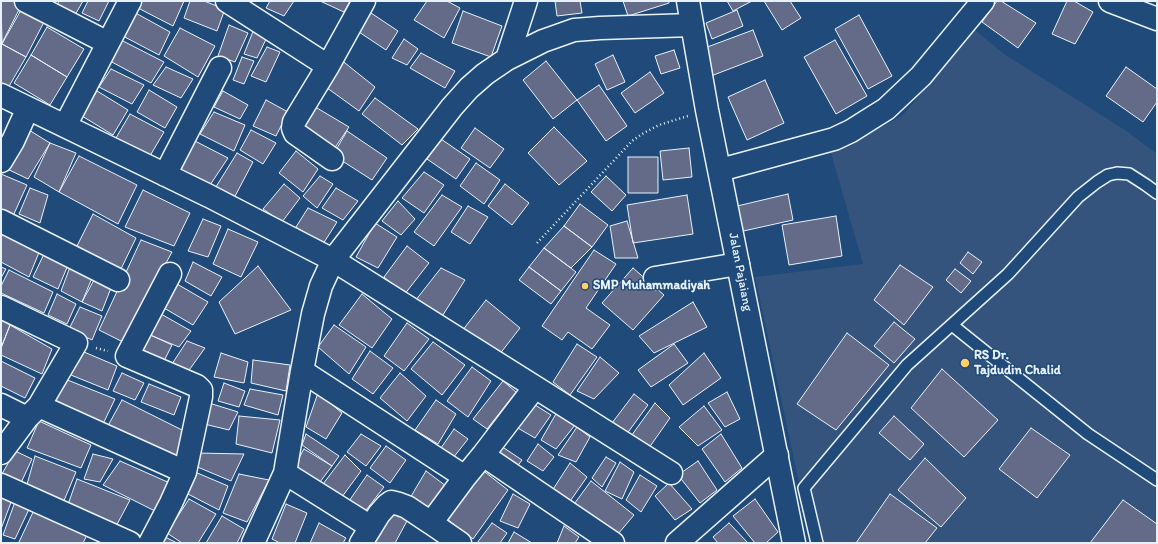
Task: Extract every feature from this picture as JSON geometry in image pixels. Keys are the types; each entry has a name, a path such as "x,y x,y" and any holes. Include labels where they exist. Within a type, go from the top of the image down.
{"street":[{"path":"26,1 108,43"},
{"path":"65,126 130,1"},
{"path":"227,1 328,66"},
{"path":"332,159 295,133 293,128 294,122 328,66 364,1"},
{"path":"507,59 526,1"},
{"name":"Jalan Pajaiang","path":"688,1 707,110 794,543"},
{"path":"720,170 834,138 851,131 886,109 921,76 983,1"},
{"path":"1110,1 1157,19"},
{"path":"253,543 285,473 302,371 313,314 321,286 333,260 452,107 480,78 507,59 543,41 574,30 692,25"},
{"path":"165,174 220,68"},
{"path":"1,95 165,174 333,260 671,473"},
{"path":"1,161 28,108"},
{"path":"1,221 118,280"},
{"path":"655,278 738,264"},
{"path":"150,543 185,472 201,397 201,390 197,386 127,356 170,274"},
{"path":"1,307 76,343 33,412 1,453"},
{"path":"302,371 465,477"},
{"path":"431,522 535,387"},
{"path":"1,405 33,412 185,472"},
{"path":"677,543 777,455"},
{"path":"483,456 613,543"},
{"path":"285,473 366,535 379,514 391,502 407,507 460,543"},
{"path":"1,485 130,543"}],"lane":[{"path":"817,543 804,488 907,365 1008,274 1078,197 1097,182 1108,175 1117,173 1129,174 1146,184 1157,193"},
{"path":"952,325 1088,434 1157,480"}],"path":[{"path":"537,243 632,141 659,125 707,110"},
{"path":"76,343 127,356"}],"shaded area":[{"name":"RS Dr. Tajdudin Chalid","path":"975,30 1004,54 1125,130 1157,154 1157,543 812,543 755,277 863,264 831,153 902,116"}],"building":[{"path":"1,1 23,2 2,43"},
{"path":"59,1 83,1 75,15 57,5"},
{"path":"88,1 109,1 99,21 82,13"},
{"path":"142,1 184,1 173,26 138,8"},
{"path":"190,1 204,1 225,9 217,31 184,18"},
{"path":"270,1 294,1 284,16 266,8"},
{"path":"320,1 350,1 344,12"},
{"path":"427,1 447,1 460,8 444,38 414,20"},
{"path":"555,1 580,1 582,13 557,16"},
{"path":"623,1 669,1 669,3 628,16"},
{"path":"727,1 752,1 733,11"},
{"path":"764,1 790,1 801,18 782,30"},
{"path":"997,1 1001,1 1036,23 1018,48 982,22"},
{"path":"1067,1 1074,1 1093,12 1075,44 1052,34"},
{"path":"21,10 44,22 26,57 2,44"},
{"path":"737,10 743,26 712,39 706,23"},
{"path":"132,11 170,32 159,55 121,35"},
{"path":"368,11 398,31 386,50 356,30"},
{"path":"463,11 502,26 491,57 452,43"},
{"path":"859,15 892,76 868,89 835,29"},
{"path":"229,25 248,33 235,62 218,56"},
{"path":"47,27 84,49 67,77 31,55"},
{"path":"180,28 215,46 198,77 164,56"},
{"path":"254,29 269,33 257,58 244,54"},
{"path":"753,30 763,56 711,76 702,49"},
{"path":"404,39 418,49 407,65 392,58"},
{"path":"121,40 164,62 151,83 110,61"},
{"path":"835,40 867,96 836,114 804,57"},
{"path":"2,44 26,57 8,88 1,85"},
{"path":"267,47 280,52 266,82 251,76"},
{"path":"674,50 680,68 661,74 655,56"},
{"path":"421,53 455,71 445,88 410,68"},
{"path":"31,55 67,77 50,105 14,83"},
{"path":"613,55 625,82 607,90 595,64"},
{"path":"242,57 254,61 244,84 233,80"},
{"path":"340,59 375,87 359,111 323,85"},
{"path":"546,61 577,100 553,119 523,80"},
{"path":"166,67 193,79 181,98 153,85"},
{"path":"1126,67 1157,89 1157,102 1143,122 1106,96"},
{"path":"111,69 144,85 132,104 99,87"},
{"path":"650,72 664,93 635,113 621,93"},
{"path":"765,80 784,123 747,140 728,97"},
{"path":"599,85 627,126 606,141 577,100"},
{"path":"149,90 177,107 165,128 137,112"},
{"path":"97,91 128,110 113,135 82,116"},
{"path":"223,91 248,105 240,119 214,107"},
{"path":"375,98 418,129 402,145 362,114"},
{"path":"266,100 288,112 276,136 253,126"},
{"path":"312,105 349,127 334,149 298,126"},
{"path":"214,112 245,125 234,151 200,134"},
{"path":"130,114 164,132 147,161 113,143"},
{"path":"24,127 50,143 28,179 1,166"},
{"path":"554,127 587,161 559,185 528,153"},
{"path":"475,128 504,149 490,168 461,148"},
{"path":"251,130 276,143 263,164 240,150"},
{"path":"347,131 387,158 372,180 333,155"},
{"path":"441,139 470,159 456,179 427,159"},
{"path":"193,140 228,158 208,188 177,170"},
{"path":"50,143 76,153 59,192 34,177"},
{"path":"689,148 692,177 663,180 660,151"},
{"path":"296,151 318,169 303,192 279,173"},
{"path":"237,153 253,162 233,200 214,190"},
{"path":"79,156 137,185 118,224 59,192"},
{"path":"628,157 658,157 658,193 628,193"},
{"path":"476,163 500,180 484,204 460,186"},
{"path":"424,172 444,185 424,213 402,198"},
{"path":"1,174 27,185 13,216 1,211"},
{"path":"320,176 333,184 317,208 303,196"},
{"path":"606,176 626,195 612,211 591,192"},
{"path":"284,184 300,198 282,222 263,209"},
{"path":"505,184 529,203 512,225 488,206"},
{"path":"30,188 48,195 40,223 19,214"},
{"path":"336,188 358,201 343,220 322,208"},
{"path":"143,190 190,213 174,246 125,227"},
{"path":"788,194 793,220 739,232 733,207"},
{"path":"442,195 462,207 434,246 414,232"},
{"path":"687,195 693,234 633,243 627,205"},
{"path":"398,201 415,219 401,235 382,221"},
{"path":"580,204 608,225 592,247 564,226"},
{"path":"468,206 488,217 470,244 451,232"},
{"path":"308,208 337,222 323,244 296,227"},
{"path":"93,214 136,238 120,271 77,246"},
{"path":"836,216 842,256 789,265 782,225"},
{"path":"203,219 221,226 208,257 188,251"},
{"path":"627,221 638,258 615,258 610,226"},
{"path":"375,223 397,237 378,268 356,257"},
{"path":"564,226 592,247 571,268 544,248"},
{"path":"228,229 258,242 241,277 213,264"},
{"path":"4,230 40,250 29,277 1,262 1,238"},
{"path":"141,240 172,252 123,342 99,330"},
{"path":"407,246 429,263 404,295 384,277"},
{"path":"544,248 576,272 561,291 529,267"},
{"name":"SMP Muhammadiyah","path":"594,250 616,264 586,308 610,325 592,349 568,332 562,340 542,326"},
{"path":"968,252 982,262 973,274 960,263"},
{"path":"44,254 68,265 58,289 33,277"},
{"path":"193,262 222,277 211,296 185,281"},
{"path":"900,265 933,287 904,325 874,300"},
{"path":"258,266 291,310 235,334 219,302"},
{"path":"1,267 6,269 1,278"},
{"path":"70,267 92,278 82,302 61,291"},
{"path":"529,267 561,291 551,304 519,280"},
{"path":"441,268 465,280 441,318 415,301"},
{"path":"633,268 664,295 633,330 602,303"},
{"path":"955,269 971,281 961,293 946,280"},
{"path":"9,270 53,292 44,313 1,293 1,286"},
{"path":"94,280 111,288 102,311 82,302"},
{"path":"177,284 208,302 193,325 164,308"},
{"path":"57,294 76,304 67,324 48,315"},
{"path":"362,294 392,319 372,348 339,325"},
{"path":"486,300 520,328 499,355 462,331"},
{"path":"693,302 707,327 654,353 639,336"},
{"path":"80,307 102,316 92,340 69,329"},
{"path":"161,314 191,331 179,347 150,335"},
{"path":"1,320 10,325 1,348"},
{"path":"894,322 915,339 894,363 874,346"},
{"path":"407,323 429,339 404,371 384,356"},
{"path":"10,325 52,349 42,374 1,355 1,348"},
{"path":"334,325 366,347 349,374 318,347"},
{"path":"142,331 172,345 164,361 135,347"},
{"path":"847,333 889,365 836,430 797,404"},
{"path":"187,341 205,348 187,373 172,364"},
{"path":"433,342 465,365 442,395 411,369"},
{"path":"577,344 597,357 570,395 553,382"},
{"path":"674,344 688,363 651,387 638,370"},
{"path":"77,349 117,366 108,390 66,373"},
{"path":"370,351 393,368 373,394 352,379"},
{"path":"221,353 248,362 244,383 214,377"},
{"path":"704,353 721,378 683,405 669,385"},
{"path":"600,357 619,373 594,399 577,391"},
{"path":"253,360 290,365 286,391 251,383"},
{"path":"1,361 35,378 25,398 1,386"},
{"path":"472,367 491,381 468,417 447,401"},
{"path":"942,369 998,420 964,457 911,408"},
{"path":"122,373 144,383 135,400 113,391"},
{"path":"400,373 426,396 407,421 380,398"},
{"path":"60,377 115,399 103,424 49,397"},
{"path":"503,381 516,392 487,429 473,419"},
{"path":"224,383 245,391 239,407 218,401"},
{"path":"149,384 181,397 174,415 141,402"},
{"path":"250,389 283,395 278,415 244,405"},
{"path":"727,392 740,419 725,427 708,403"},
{"path":"318,393 342,413 326,439 306,427"},
{"path":"634,394 648,405 626,435 609,427"},
{"path":"122,400 188,433 175,464 104,433"},
{"path":"436,400 456,414 438,444 415,430"},
{"path":"209,403 238,412 229,430 200,423"},
{"path":"532,403 551,415 535,438 516,427"},
{"path":"655,403 670,418 646,452 629,439"},
{"path":"704,406 722,430 698,446 679,427"},
{"path":"557,412 575,425 556,449 541,440"},
{"path":"239,416 280,420 272,453 236,444"},
{"path":"894,416 924,444 910,460 879,433"},
{"path":"39,421 91,445 81,468 27,448"},
{"path":"577,427 590,437 576,462 558,455"},
{"path":"1031,428 1070,455 1037,498 999,469"},
{"path":"454,429 468,439 453,458 441,448"},
{"path":"306,434 339,456 332,466 302,445"},
{"path":"361,434 381,446 366,466 347,452"},
{"path":"721,434 742,468 725,482 702,449"},
{"path":"538,444 554,457 543,471 527,461"},
{"path":"386,446 406,460 390,483 370,468"},
{"path":"501,446 522,460 513,472 493,457"},
{"path":"304,449 332,466 317,486 291,472"},
{"path":"15,451 32,459 20,485 2,474"},
{"path":"196,453 244,454 231,481 195,466"},
{"path":"93,454 113,459 100,482 84,479"},
{"path":"345,455 361,471 339,501 320,488"},
{"path":"35,456 76,472 63,503 26,488"},
{"path":"606,457 616,463 602,487 592,478"},
{"path":"925,458 966,498 941,527 898,490"},
{"path":"120,461 172,484 161,514 103,485"},
{"path":"698,461 717,490 700,503 678,475"},
{"path":"620,462 634,472 622,499 605,491"},
{"path":"570,463 587,477 566,507 550,494"},
{"path":"481,469 508,490 473,539 447,519"},
{"path":"426,471 446,486 428,511 410,498"},
{"path":"195,472 228,486 219,510 186,493"},
{"path":"239,474 269,480 247,522 223,513"},
{"path":"367,475 384,487 363,514 347,504"},
{"path":"640,475 657,486 641,512 626,500"},
{"path":"77,479 130,500 114,530 66,510"},
{"path":"591,481 634,515 613,540 569,511"},
{"path":"669,483 692,509 675,520 655,496"},
{"path":"1,491 13,497 1,529"},
{"path":"513,494 530,504 518,528 500,521"},
{"path":"890,494 937,528 925,543 856,543"},
{"path":"16,499 31,505 15,539 3,535"},
{"path":"189,499 216,514 198,543 182,543 167,533"},
{"path":"755,499 778,532 766,543 755,543 733,516"},
{"path":"1123,500 1157,524 1157,543 1090,543"},
{"path":"286,504 307,513 295,543 280,543 272,539"},
{"path":"35,508 87,535 83,543 19,542"},
{"path":"392,510 407,521 395,543 372,543"},
{"path":"222,516 244,529 237,543 206,543"},
{"path":"319,523 346,538 343,543 310,543"},
{"path":"492,523 507,533 500,543 477,543"},
{"path":"729,523 748,543 718,543 713,537"},
{"path":"564,526 579,537 575,543 557,543"},
{"path":"514,532 532,543 508,543"},
{"path":"163,536 177,543 157,543"}],"place":[{"name":"SMP Muhammadiyah","path":"585,286"},
{"name":"RS Dr. Tajdudin Chalid","path":"965,363"}]}
